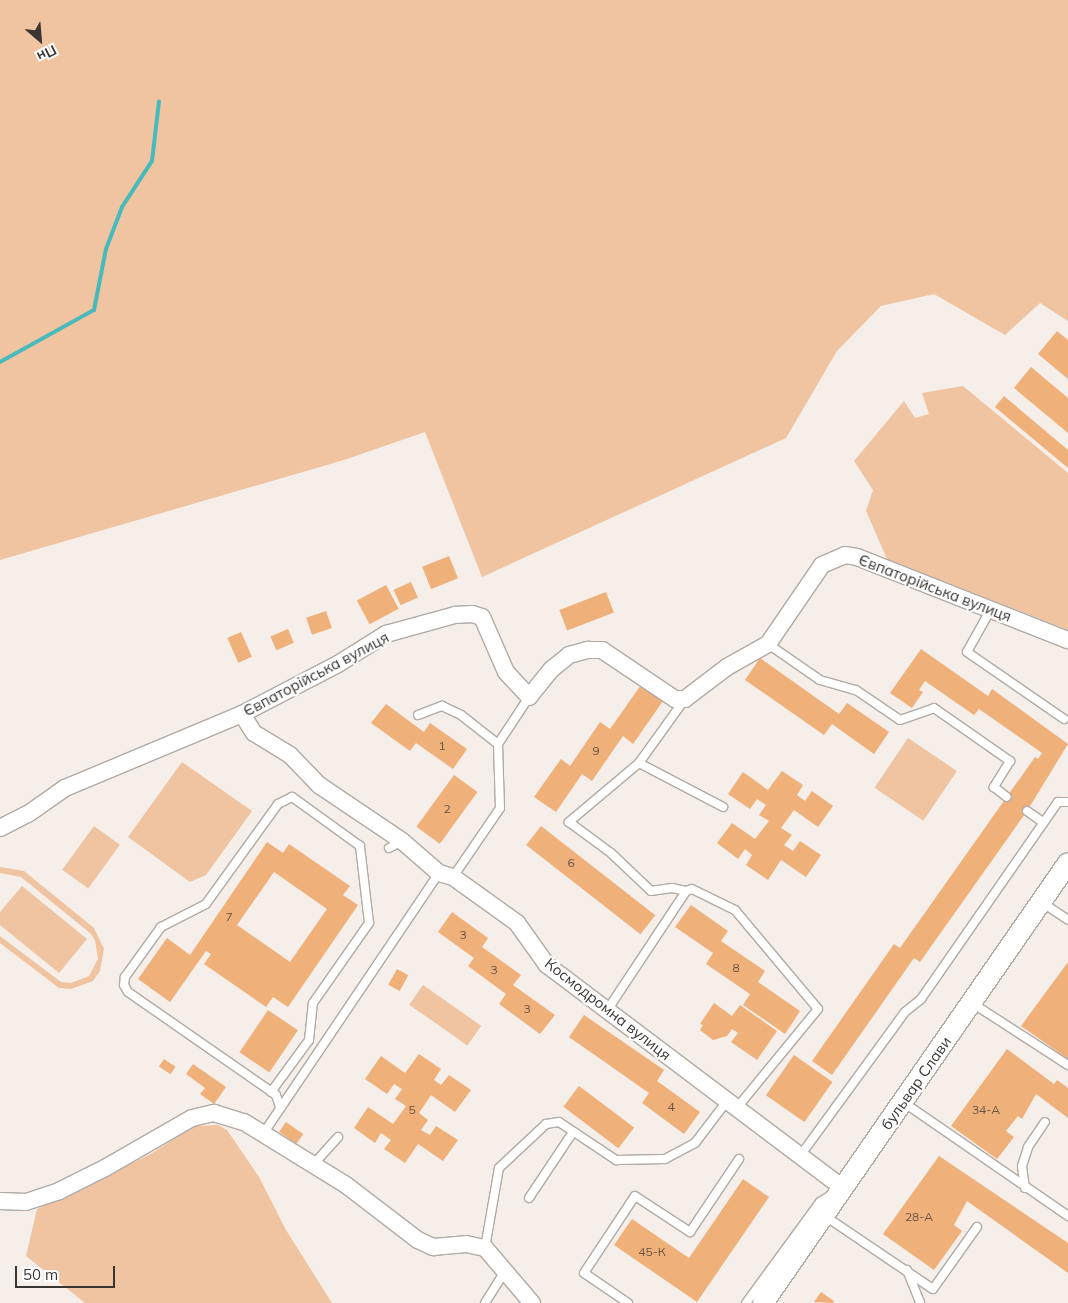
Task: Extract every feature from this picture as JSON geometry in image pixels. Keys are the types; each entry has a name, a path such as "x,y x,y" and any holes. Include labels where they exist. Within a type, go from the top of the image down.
{"street":[{"name":"Євпаторійська вулиця","path":"685,699 727,667 768,644 822,565 845,555 857,556 1068,640"},
{"name":"Євпаторійська вулиця","path":"0,828 28,814 65,788 242,714 338,664 386,634 472,614 482,617 506,672 529,697"},
{"path":"529,697 552,669 569,655 588,650 602,650 675,699 685,699"},
{"name":"Космодромна вулиця","path":"242,714 254,733 290,755 319,786 395,845 446,875 517,923 547,965 608,1009 843,1188"},
{"name":"бульвар Слави","path":"763,1303 1068,863"},
{"path":"0,1200 26,1202 59,1191 105,1168 181,1123 204,1114 224,1115 244,1122 312,1166 346,1185 418,1240 433,1246 466,1244 485,1248 532,1303"}],"lane":[{"path":"990,609 967,652 1064,719"},
{"path":"768,644 820,680 856,690 900,720 934,708 1010,761 994,788 1007,797"},
{"path":"263,1134 280,1107 446,875 500,808 498,744 529,697"},
{"path":"485,1248 499,1168 546,1124 559,1122 616,1160 665,1159 695,1143 732,1105 818,1009 735,910 692,889 686,891 672,888 651,892 611,853 569,822 639,763 685,699"},
{"path":"418,715 442,706 461,715 498,744"},
{"path":"639,763 723,808"},
{"path":"272,1092 308,1040 313,1003 369,923 360,846 292,797 278,804 206,904 161,927 125,977 124,985 128,992 272,1092 280,1107"},
{"path":"800,1156 905,1012 921,999 1058,802 1068,802"},
{"path":"1027,811 1043,822"},
{"path":"608,1009 686,891"},
{"path":"1041,902 1068,920"},
{"path":"972,1003 1068,1065"},
{"path":"903,1102 1068,1216"},
{"path":"1025,1188 1022,1166 1028,1146 1046,1122"},
{"path":"529,1198 573,1132"},
{"path":"312,1166 338,1137"},
{"path":"628,1303 584,1273 635,1196 690,1232 739,1159"},
{"path":"746,1303 820,1202 843,1188"},
{"path":"824,1215 907,1270 932,1289 977,1227"},
{"path":"907,1270 920,1303"},
{"path":"485,1303 505,1271"}],"shaded area":[{"path":"0,0 1068,0 1068,321 1040,303 1005,335 934,294 881,306 837,351 786,438 482,577 425,432 344,460 0,560"},
{"path":"963,386 1068,473 1068,630 887,559 866,511 873,490 854,461 904,401 915,418 929,414 922,393"},
{"path":"908,738 957,771 923,821 874,788"},
{"path":"182,762 252,811 206,875 190,882 128,837"},
{"path":"94,826 120,845 88,888 62,870"},
{"path":"0,867 24,871 94,928 104,949 100,971 93,981 71,989 59,988 0,943 0,936 61,982 71,983 89,976 98,959 95,940 90,933 21,877 0,873"},
{"path":"22,886 87,939 59,973 0,925 0,912"},
{"path":"423,985 481,1026 467,1045 409,1005"},
{"path":"218,1125 227,1130 259,1177 286,1230 332,1303 85,1303 26,1256 37,1209 149,1155 195,1126"}],"building":[{"path":"1057,331 1068,340 1068,379 1038,354"},
{"path":"1031,367 1068,398 1068,433 1014,388"},
{"path":"1004,396 1068,450 1068,468 995,407"},
{"path":"449,556 458,578 431,589 422,567"},
{"path":"411,582 418,598 401,605 394,590"},
{"path":"386,585 399,609 370,624 357,600"},
{"path":"606,592 614,613 567,630 559,610"},
{"path":"326,611 332,628 312,635 306,618"},
{"path":"288,629 294,643 276,650 271,636"},
{"path":"241,632 252,657 238,663 227,638"},
{"path":"921,649 988,696 992,689 1068,744 1027,811 920,962 914,958 832,1075 812,1061 894,944 900,948 1035,757 1038,759 1042,753 979,709 974,715 925,681 919,690 923,692 912,708 890,693"},
{"path":"760,658 839,714 847,703 889,732 874,754 832,724 824,735 745,680"},
{"path":"641,685 663,701 633,744 623,736 592,781 582,774 556,812 534,797 561,759 570,766 600,722 610,729"},
{"path":"386,704 424,732 430,723 467,749 453,769 416,743 410,751 371,723"},
{"path":"782,771 803,785 797,795 805,801 812,791 833,806 818,827 794,810 781,828 792,835 784,845 793,851 800,841 821,855 806,877 781,860 768,880 746,865 752,855 745,849 738,859 717,843 732,823 755,839 769,821 759,815 766,805 757,799 750,809 728,794 743,772 768,790"},
{"path":"454,775 477,792 440,844 416,827"},
{"path":"541,826 655,915 640,934 526,845"},
{"path":"267,842 283,853 289,844 350,886 343,895 358,905 288,1007 273,997 266,1007 204,964 211,954 206,951 170,1002 138,979 167,938 190,955","holes":["274,872 327,909 290,962 237,925"]},
{"path":"691,905 728,931 721,941 765,971 758,982 800,1011 785,1034 743,1005 750,994 706,964 713,953 675,927"},
{"path":"452,912 488,938 482,947 521,975 513,985 555,1015 540,1034 499,1004 506,994 468,966 474,958 438,932"},
{"path":"1068,962 1068,1059 1021,1026"},
{"path":"397,969 408,975 400,991 388,985"},
{"path":"714,1003 732,1016 740,1005 777,1031 757,1060 731,1042 738,1033 732,1029 727,1036 713,1040 700,1030 703,1025 700,1024"},
{"path":"268,1010 298,1030 269,1072 239,1052"},
{"path":"584,1015 664,1070 657,1081 700,1112 684,1134 642,1103 649,1093 569,1037"},
{"path":"1007,1049 1054,1084 1057,1080 1068,1088 1068,1118 1036,1094 1022,1119 1018,1116 1006,1131 1014,1137 997,1159 951,1126"},
{"path":"419,1054 441,1069 434,1080 441,1085 449,1075 471,1090 455,1112 431,1095 419,1113 428,1120 421,1130 430,1135 436,1126 458,1140 443,1161 418,1144 405,1163 384,1149 391,1140 381,1133 375,1143 354,1128 368,1107 393,1124 406,1106 395,1099 402,1089 394,1084 387,1094 365,1079 381,1056 405,1073"},
{"path":"794,1055 833,1082 804,1122 766,1095"},
{"path":"164,1059 176,1067 171,1074 159,1066"},
{"path":"193,1064 226,1087 214,1104 200,1094 205,1088 186,1074"},
{"path":"579,1086 634,1128 618,1148 563,1107"},
{"path":"286,1122 303,1134 296,1144 279,1132"},
{"path":"939,1156 1068,1243 1068,1273 967,1201 954,1225 962,1231 934,1270 883,1234"},
{"path":"743,1179 769,1197 697,1302 614,1245 632,1219 689,1258"},
{"path":"821,1292 834,1301 833,1303 814,1302"}],"waterway":[{"path":"0,362 94,310 106,249 122,207 152,161 159,101"}]}
